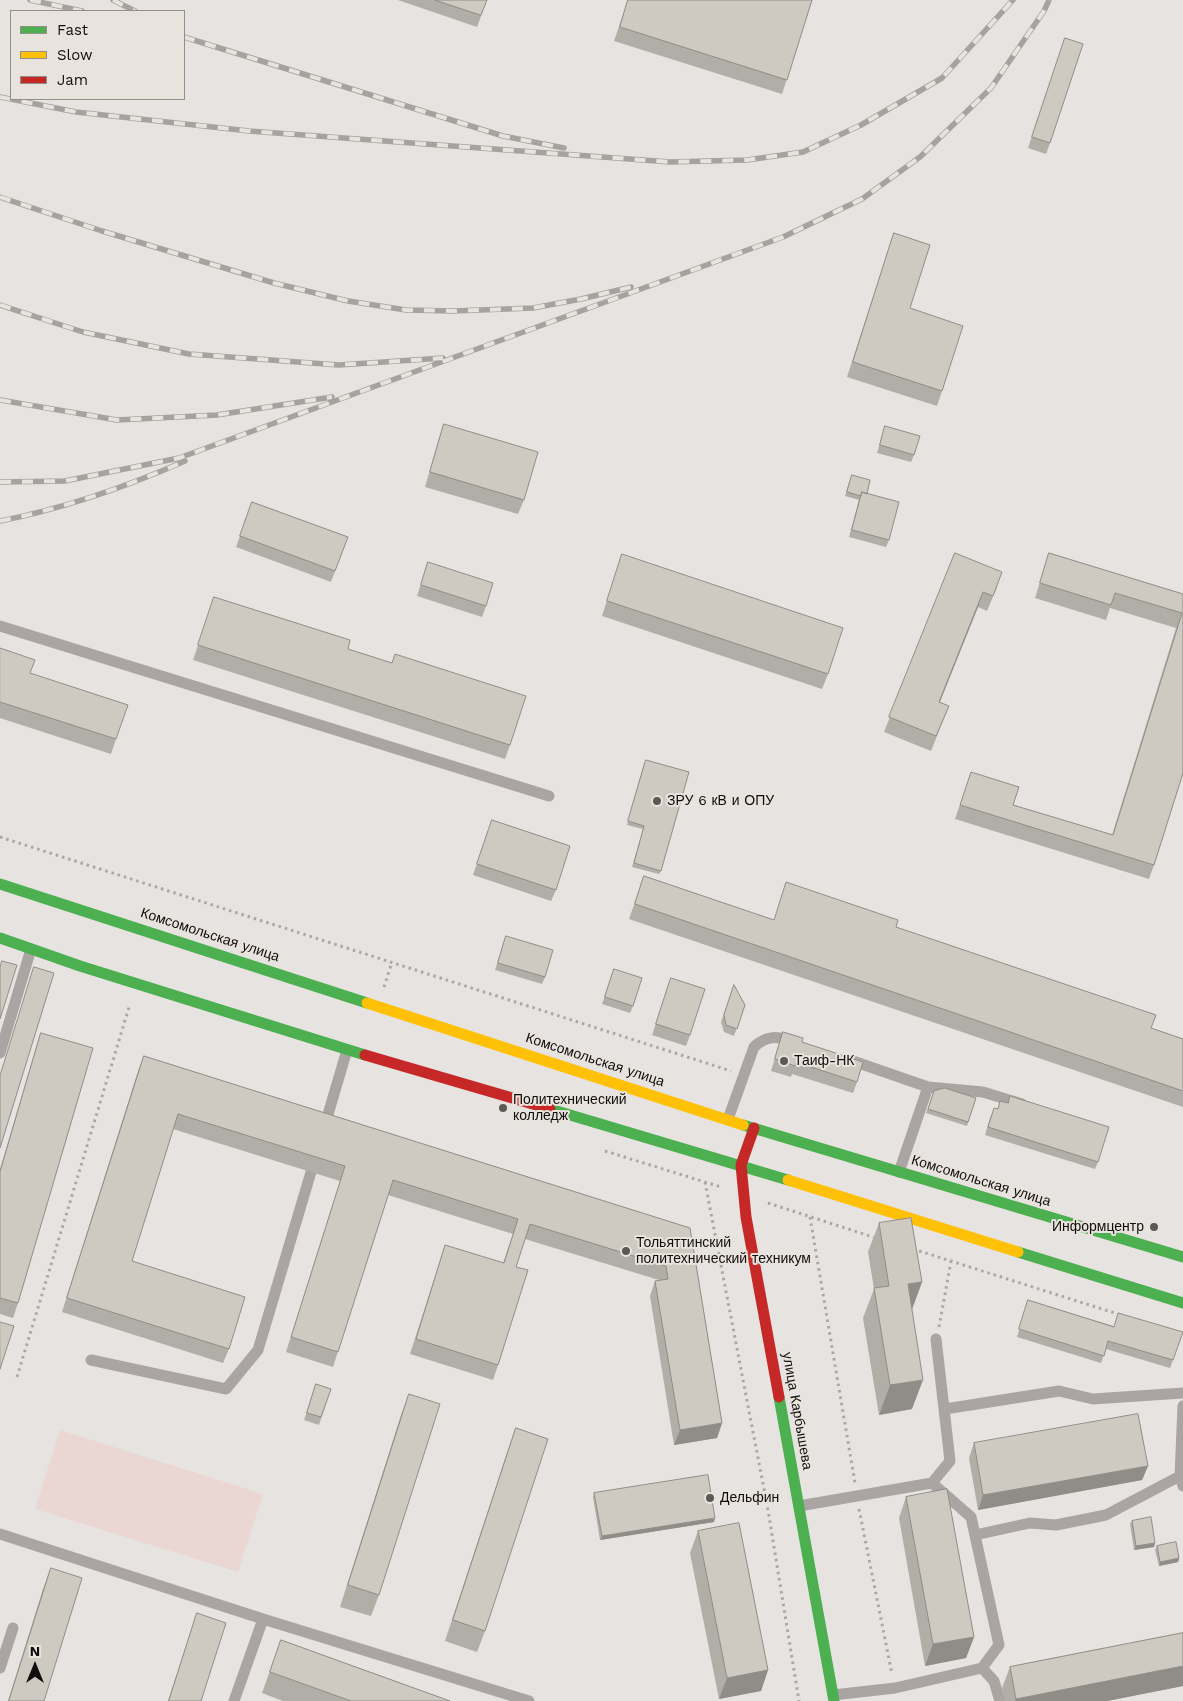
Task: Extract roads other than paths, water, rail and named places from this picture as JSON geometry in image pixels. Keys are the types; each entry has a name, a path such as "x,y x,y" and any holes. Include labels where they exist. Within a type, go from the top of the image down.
{"main road":[{"name":"Комсомольская улица","path":"0,884 728,1120 1183,1257"},
{"path":"0,938 347,1050 741,1165 1183,1303"},
{"name":"улица Карбышева","path":"754,1128 741,1165 746,1217 834,1698"}],"lane":[{"path":"0,626 549,796"},
{"path":"0,1053 32,949"},
{"path":"728,1120 754,1047 761,1040 770,1038 782,1038 803,1044"},
{"path":"323,1129 347,1050"},
{"path":"839,1057 928,1087 983,1092 1036,1108"},
{"path":"899,1172 928,1087"},
{"path":"91,1360 226,1390 258,1350 312,1172"},
{"path":"799,1506 932,1483 950,1461 936,1339"},
{"path":"945,1409 1059,1391 1093,1399 1183,1393"},
{"path":"975,1535 1030,1523 1056,1525 1106,1515 1182,1481 1183,1406"},
{"path":"834,1698 895,1688 982,1668 999,1645 971,1517 932,1483"},
{"path":"0,1534 529,1701"},
{"path":"234,1701 263,1618"},
{"path":"0,1668 13,1628"},
{"path":"982,1668 994,1681 1000,1701"}],"railway":[{"path":"30,0 77,10"},
{"path":"113,0 133,10"},
{"path":"15,100 76,112 249,131 670,162 747,160 803,152 861,125 942,78 1013,0"},
{"path":"0,482 65,481 179,458 783,237 862,199 920,157 991,88 1044,11 1049,0"},
{"path":"185,37 503,136 564,148"},
{"path":"0,97 10,99"},
{"path":"0,197 102,231 274,283 348,301 406,310 454,311 533,308 631,287"},
{"path":"0,305 83,332 189,354 339,365 443,358"},
{"path":"0,400 117,420 217,415 332,397"},
{"path":"0,521 94,496 185,461"}],"place":[{"name":"ЗРУ 6 кВ и ОПУ","path":"657,801"},
{"name":"Таиф-НК","path":"784,1061"},
{"name":"Политехнический колледж","path":"503,1108"},
{"name":"Информцентр","path":"1154,1227"},
{"name":"Тольяттинский политехнический техникум","path":"626,1251"},
{"name":"Дельфин","path":"710,1498"}]}
